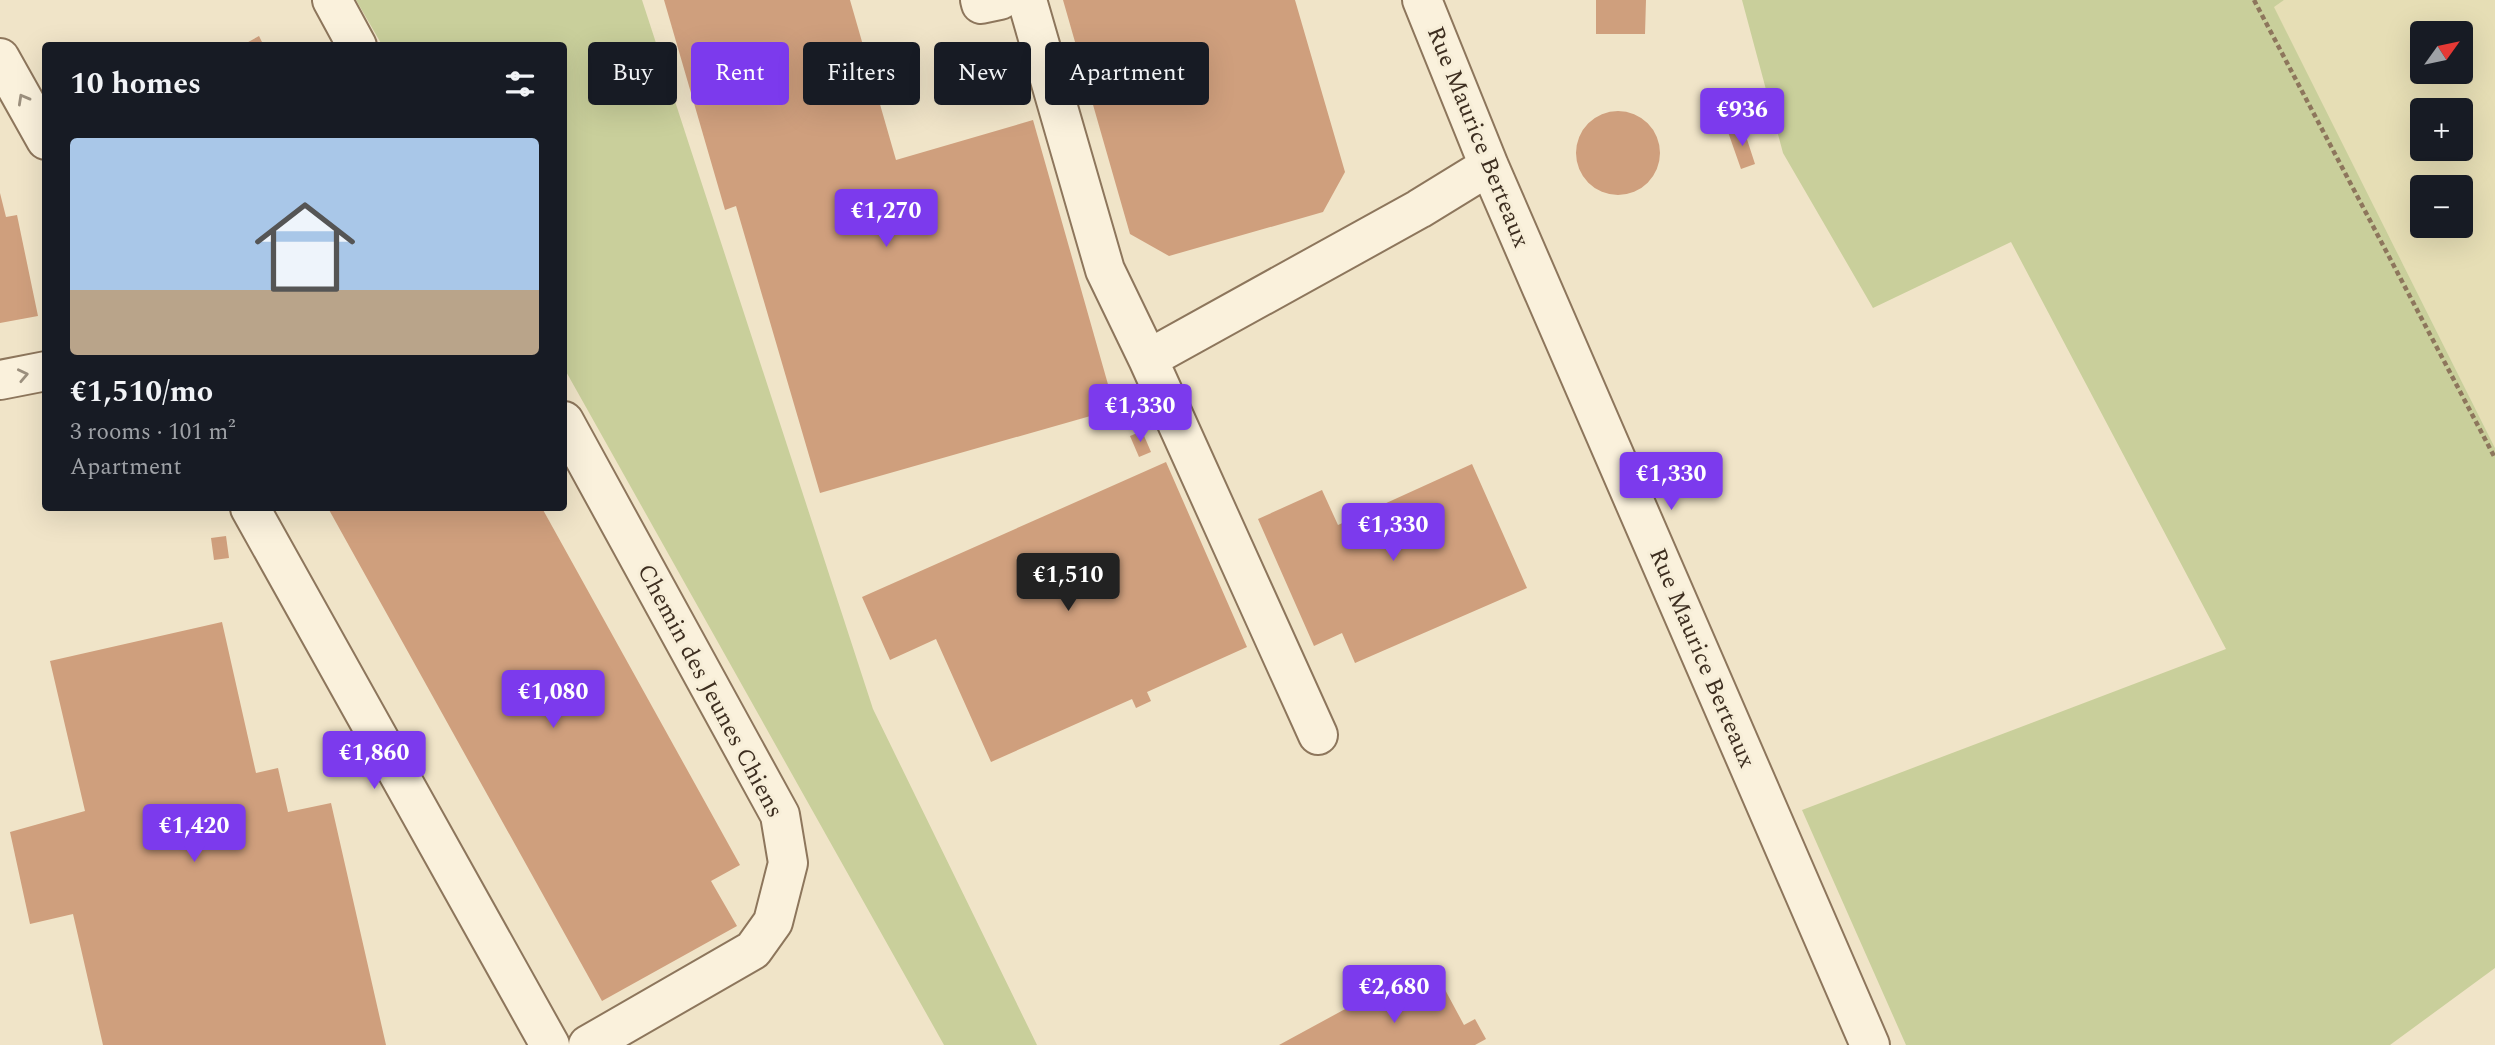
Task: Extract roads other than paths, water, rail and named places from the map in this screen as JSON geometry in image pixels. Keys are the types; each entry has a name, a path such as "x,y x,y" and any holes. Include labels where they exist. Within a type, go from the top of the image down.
{"street":[{"path":"332,0 355,42"},
{"path":"980,0 981,4 1000,0"},
{"path":"1027,0 1105,270 1318,735"},
{"name":"Rue Maurice Berteaux","path":"1422,0 1489,166 1870,1045"},
{"path":"0,58 42,133"},
{"path":"1148,359 1407,215 1489,166"},
{"path":"0,380 42,371"},
{"name":"Chemin des Jeunes Chiens","path":"567,426 780,815 788,863 773,922 753,950 588,1045"},
{"path":"252,511 550,1045"}]}
